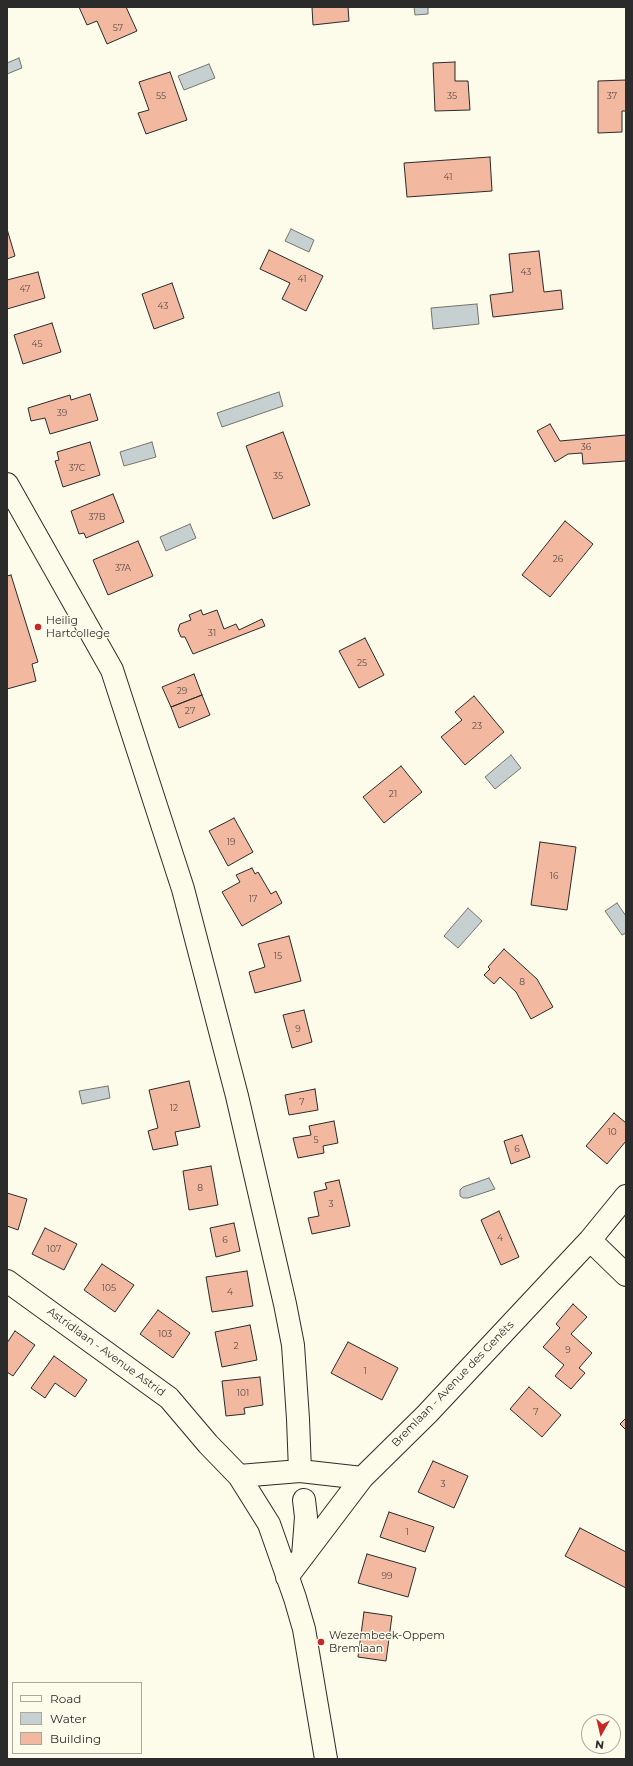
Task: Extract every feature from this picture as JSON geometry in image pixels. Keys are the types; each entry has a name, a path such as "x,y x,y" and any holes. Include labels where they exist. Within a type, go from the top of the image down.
{"street":[{"path":"7,484 112,670 183,889 236,1096 285,1304 293,1345 300,1472"},
{"name":"Bremlaan - Avenue des Genêts","path":"287,1577 362,1478 427,1414 590,1240 626,1196"},
{"path":"590,1240 626,1275"},
{"name":"Astridlaan - Avenue Astrid","path":"7,1281 169,1398 208,1444 239,1476 269,1524 304,1629 326,1759"},
{"path":"239,1476 300,1472 362,1478"},
{"path":"303,1556 306,1517 304,1500"}],"water":[{"path":"414,7 428,7 428,14 415,15"},
{"path":"19,58 22,68 7,74 7,63"},
{"path":"209,64 215,78 184,90 178,76"},
{"path":"291,229 314,240 309,252 285,241"},
{"path":"477,304 479,324 433,329 431,308"},
{"path":"279,392 283,406 222,427 217,413"},
{"path":"152,442 156,457 124,466 120,452"},
{"path":"190,524 196,538 166,551 160,537"},
{"path":"511,755 521,768 495,789 485,777"},
{"path":"617,903 626,916 626,933 622,935 605,911"},
{"path":"468,908 482,921 458,948 444,936"},
{"path":"108,1086 110,1098 82,1104 79,1091"},
{"path":"489,1178 495,1189 468,1198 463,1198 460,1196 460,1190 463,1187"}],"building":[{"path":"79,7 126,7 137,31 107,44 97,21 87,25"},
{"path":"312,7 348,7 349,21 313,25"},
{"path":"455,62 455,81 468,81 470,110 435,111 433,63"},
{"path":"170,72 187,120 146,134 138,113 149,110 139,82"},
{"path":"626,80 626,111 622,111 622,132 598,133 598,81"},
{"path":"490,157 492,191 407,197 404,163"},
{"path":"7,229 15,256 7,259"},
{"path":"269,250 323,276 306,311 282,299 290,283 260,269"},
{"path":"539,251 544,292 561,290 563,309 493,317 490,295 513,292 509,254"},
{"path":"38,272 45,298 7,309 7,280"},
{"path":"172,283 184,318 154,329 142,294"},
{"path":"52,323 61,352 23,364 14,335"},
{"path":"90,394 98,420 50,434 45,418 31,421 28,408 70,395 71,400"},
{"path":"550,424 560,441 626,435 626,461 583,464 582,453 568,454 555,462 537,431"},
{"path":"283,432 310,505 273,519 246,446"},
{"path":"90,442 100,475 63,487 55,461 59,460 57,452"},
{"path":"113,494 124,522 86,538 84,533 79,534 71,511"},
{"path":"565,521 593,544 550,597 522,575"},
{"path":"138,541 153,576 108,595 93,560"},
{"path":"11,575 38,662 32,664 36,681 7,689 7,576"},
{"path":"201,610 203,615 217,610 224,629 236,624 239,630 262,619 265,626 193,654 185,637 181,637 178,630 180,624 191,620 189,615"},
{"path":"365,638 384,675 359,688 339,651"},
{"path":"194,674 202,695 171,707 162,687"},
{"path":"202,695 210,715 179,728 171,707"},
{"path":"474,696 504,732 465,765 441,737 462,720 455,712"},
{"path":"401,766 422,792 384,823 363,797"},
{"path":"234,818 253,852 228,866 209,831"},
{"path":"540,842 576,847 567,910 531,905"},
{"path":"252,868 255,874 258,872 271,894 276,891 282,903 242,926 222,892 240,882 236,875"},
{"path":"289,936 301,981 255,993 249,972 265,967 258,944"},
{"path":"504,949 537,979 553,1007 531,1019 516,992 500,977 494,984 484,975 490,969 488,967"},
{"path":"304,1010 312,1042 292,1048 283,1015"},
{"path":"189,1081 200,1127 175,1132 178,1145 153,1150 148,1131 158,1128 149,1090"},
{"path":"315,1089 318,1110 289,1115 285,1095"},
{"path":"614,1113 626,1123 626,1141 607,1164 586,1146"},
{"path":"334,1121 338,1143 323,1146 324,1153 298,1158 293,1138 311,1135 309,1126"},
{"path":"522,1135 530,1157 511,1164 504,1141"},
{"path":"211,1166 218,1205 189,1210 183,1171"},
{"path":"339,1180 350,1226 312,1234 308,1218 319,1216 314,1192 327,1189 325,1183"},
{"path":"7,1193 27,1199 18,1230 7,1226"},
{"path":"499,1211 519,1257 501,1265 481,1220"},
{"path":"234,1223 240,1251 216,1257 210,1228"},
{"path":"45,1228 77,1244 64,1270 32,1254"},
{"path":"102,1264 134,1285 115,1312 84,1290"},
{"path":"247,1271 253,1306 212,1312 206,1277"},
{"path":"573,1304 587,1317 571,1334 592,1353 579,1368 585,1373 571,1389 555,1376 564,1365 543,1347 560,1328 556,1324"},
{"path":"158,1310 190,1333 173,1358 140,1334"},
{"path":"250,1325 257,1360 222,1367 215,1332"},
{"path":"15,1331 35,1345 13,1376 7,1372 7,1343"},
{"path":"348,1342 398,1368 382,1400 331,1373"},
{"path":"54,1356 87,1380 75,1397 55,1383 45,1398 31,1388"},
{"path":"260,1377 263,1405 244,1408 245,1414 226,1416 222,1381"},
{"path":"529,1387 561,1415 542,1437 510,1409"},
{"path":"626,1418 626,1430 620,1424"},
{"path":"433,1461 468,1476 454,1508 418,1492"},
{"path":"389,1512 434,1527 425,1552 380,1537"},
{"path":"580,1528 626,1552 626,1588 565,1556"},
{"path":"367,1554 416,1568 408,1597 358,1583"},
{"path":"364,1612 392,1616 386,1661 358,1657"}],"place":[{"name":"Heilig Hartcollege","path":"38,627"},
{"name":"Wezembeek-Oppem Bremlaan","path":"321,1642"}]}
